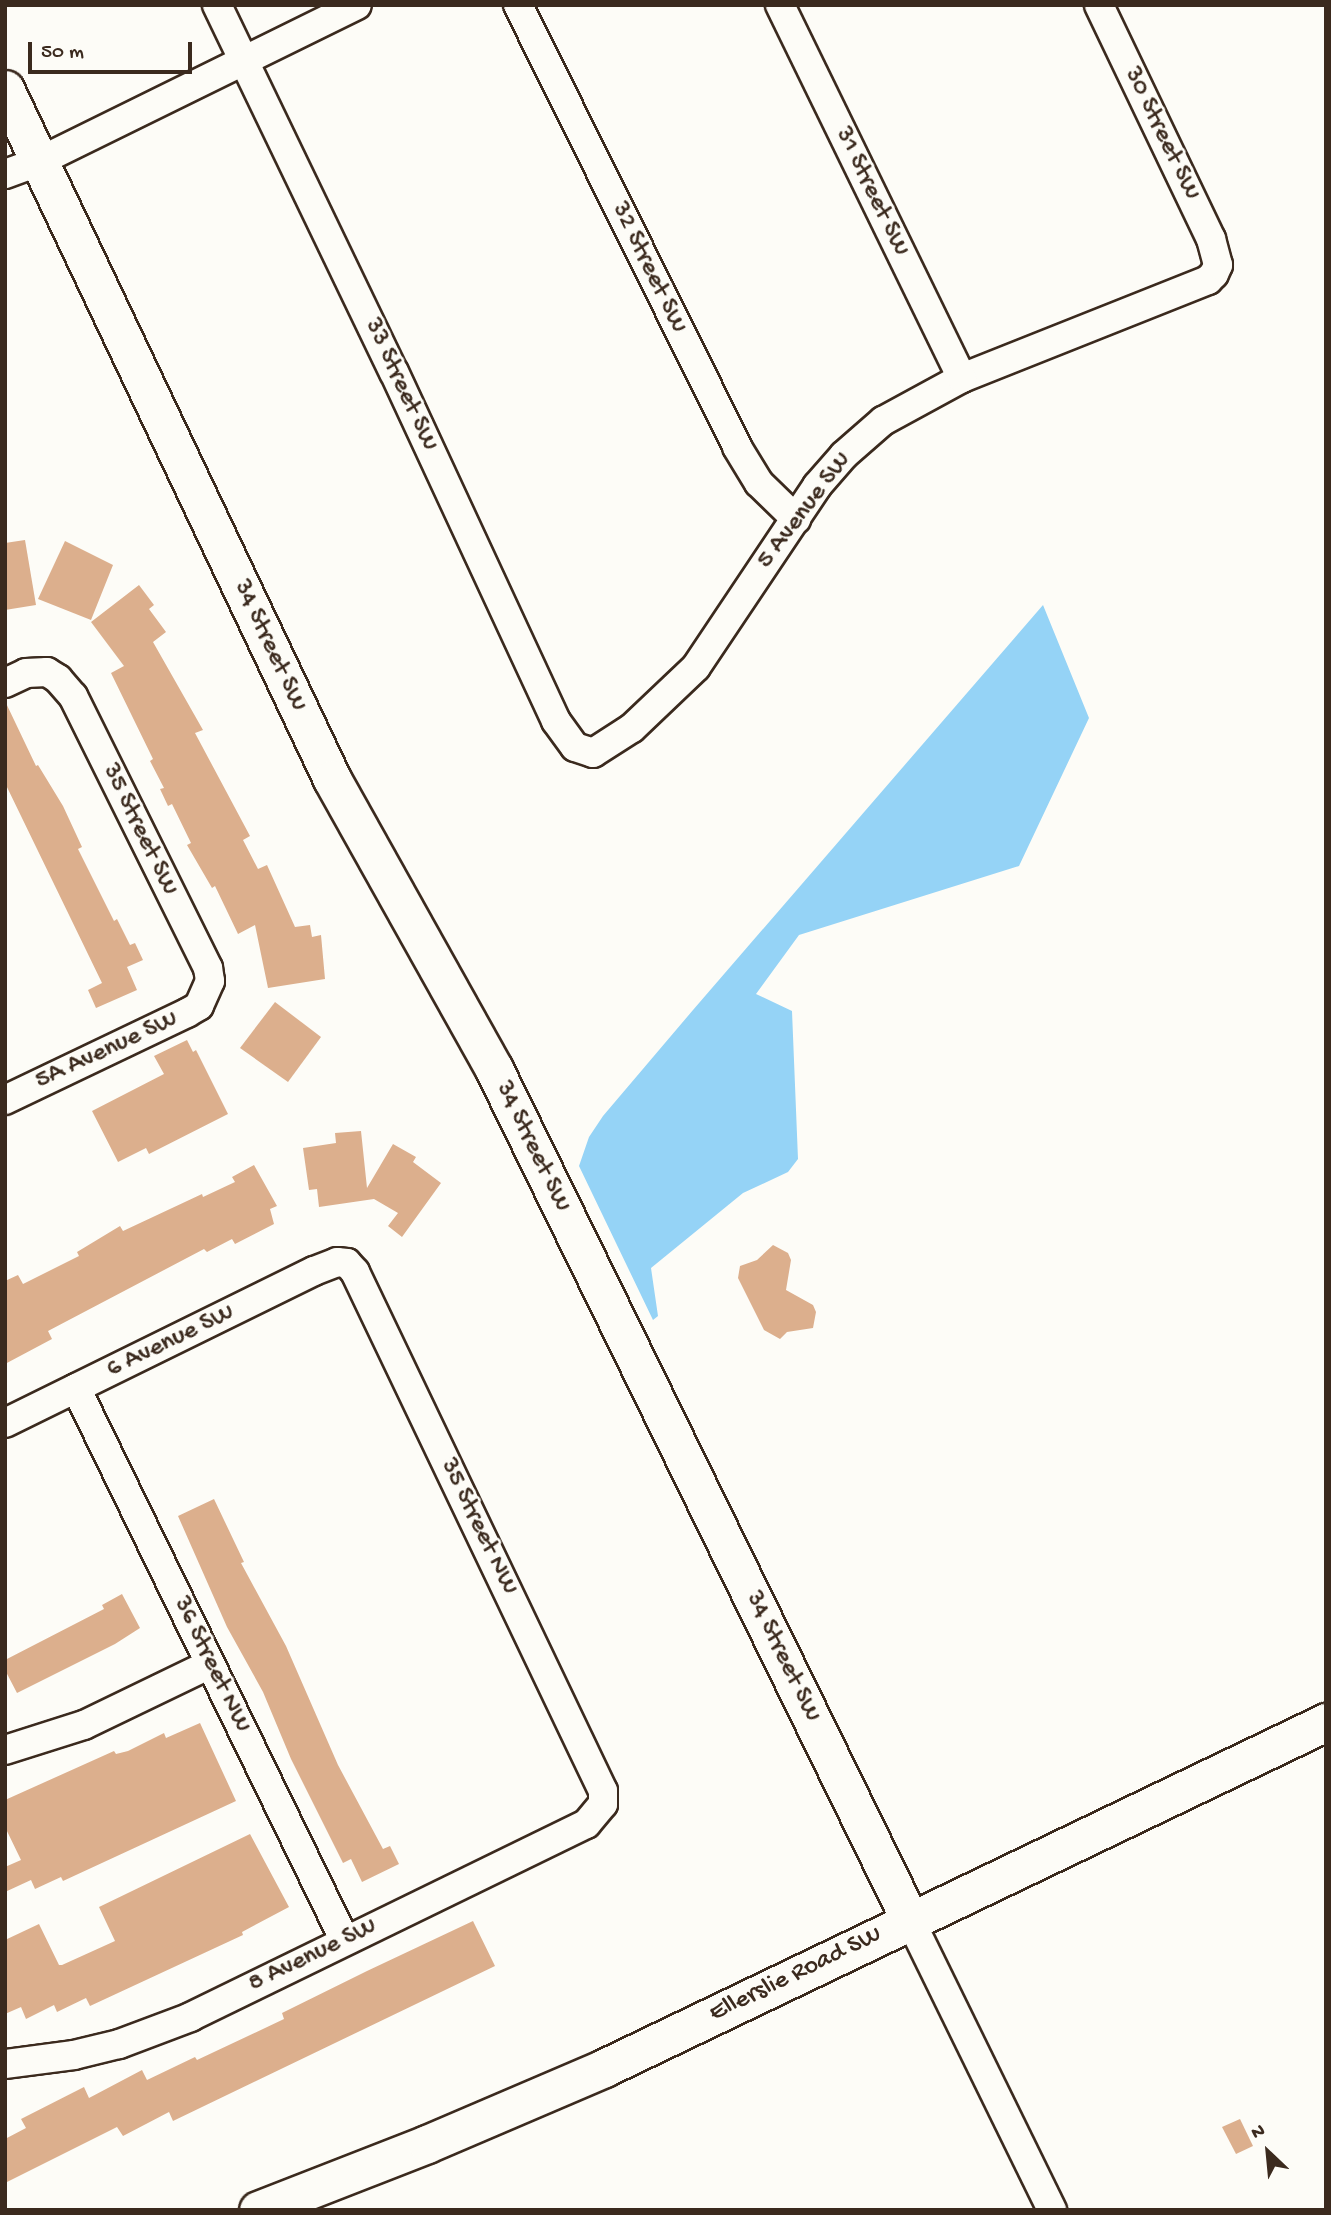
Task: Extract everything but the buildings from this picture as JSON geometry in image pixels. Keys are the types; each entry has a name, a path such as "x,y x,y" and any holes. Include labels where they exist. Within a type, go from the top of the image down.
{"main road":[{"name":"34 Street SW","path":"5,89 332,779 494,1069 911,1920"},
{"name":"Ellerslie Road SW","path":"258,2210 427,2144 604,2068 1326,1722"}],"street":[{"name":"33 Street SW","path":"216,5 394,372 556,721 575,747 593,753"},
{"path":"5,174 40,161 357,5"},
{"name":"32 Street SW","path":"518,5 737,447 759,483 796,519"},
{"name":"31 Street SW","path":"780,5 962,378"},
{"name":"30 Street SW","path":"1099,5 1211,239 1218,265"},
{"name":"5 Avenue SW","path":"593,753 632,729 696,667 817,486 862,438 912,403 962,378 1208,280 1218,265"},
{"name":"35 Street SW","path":"5,683 26,673 47,672 58,679 73,696 208,968 210,981 205,997"},
{"name":"5A Avenue SW","path":"5,1100 187,1013 199,1006 205,997"},
{"name":"6 Avenue SW","path":"5,1423 337,1262"},
{"name":"35 Street NW","path":"337,1262 347,1263 355,1272 599,1778 603,1804"},
{"name":"36 Street NW","path":"76,1388 345,1941"},
{"path":"5,1750 84,1724 210,1664"},
{"name":"8 Avenue SW","path":"5,2064 74,2055 156,2032 586,1824 603,1804"},
{"name":"34 Street SW","path":"911,1920 1052,2210"}],"water":[{"path":"1043,605 1089,718 1019,866 799,935 756,994 792,1011 798,1159 788,1172 743,1193 651,1268 658,1316 653,1320 579,1166 589,1137 603,1116 693,1010"}]}
